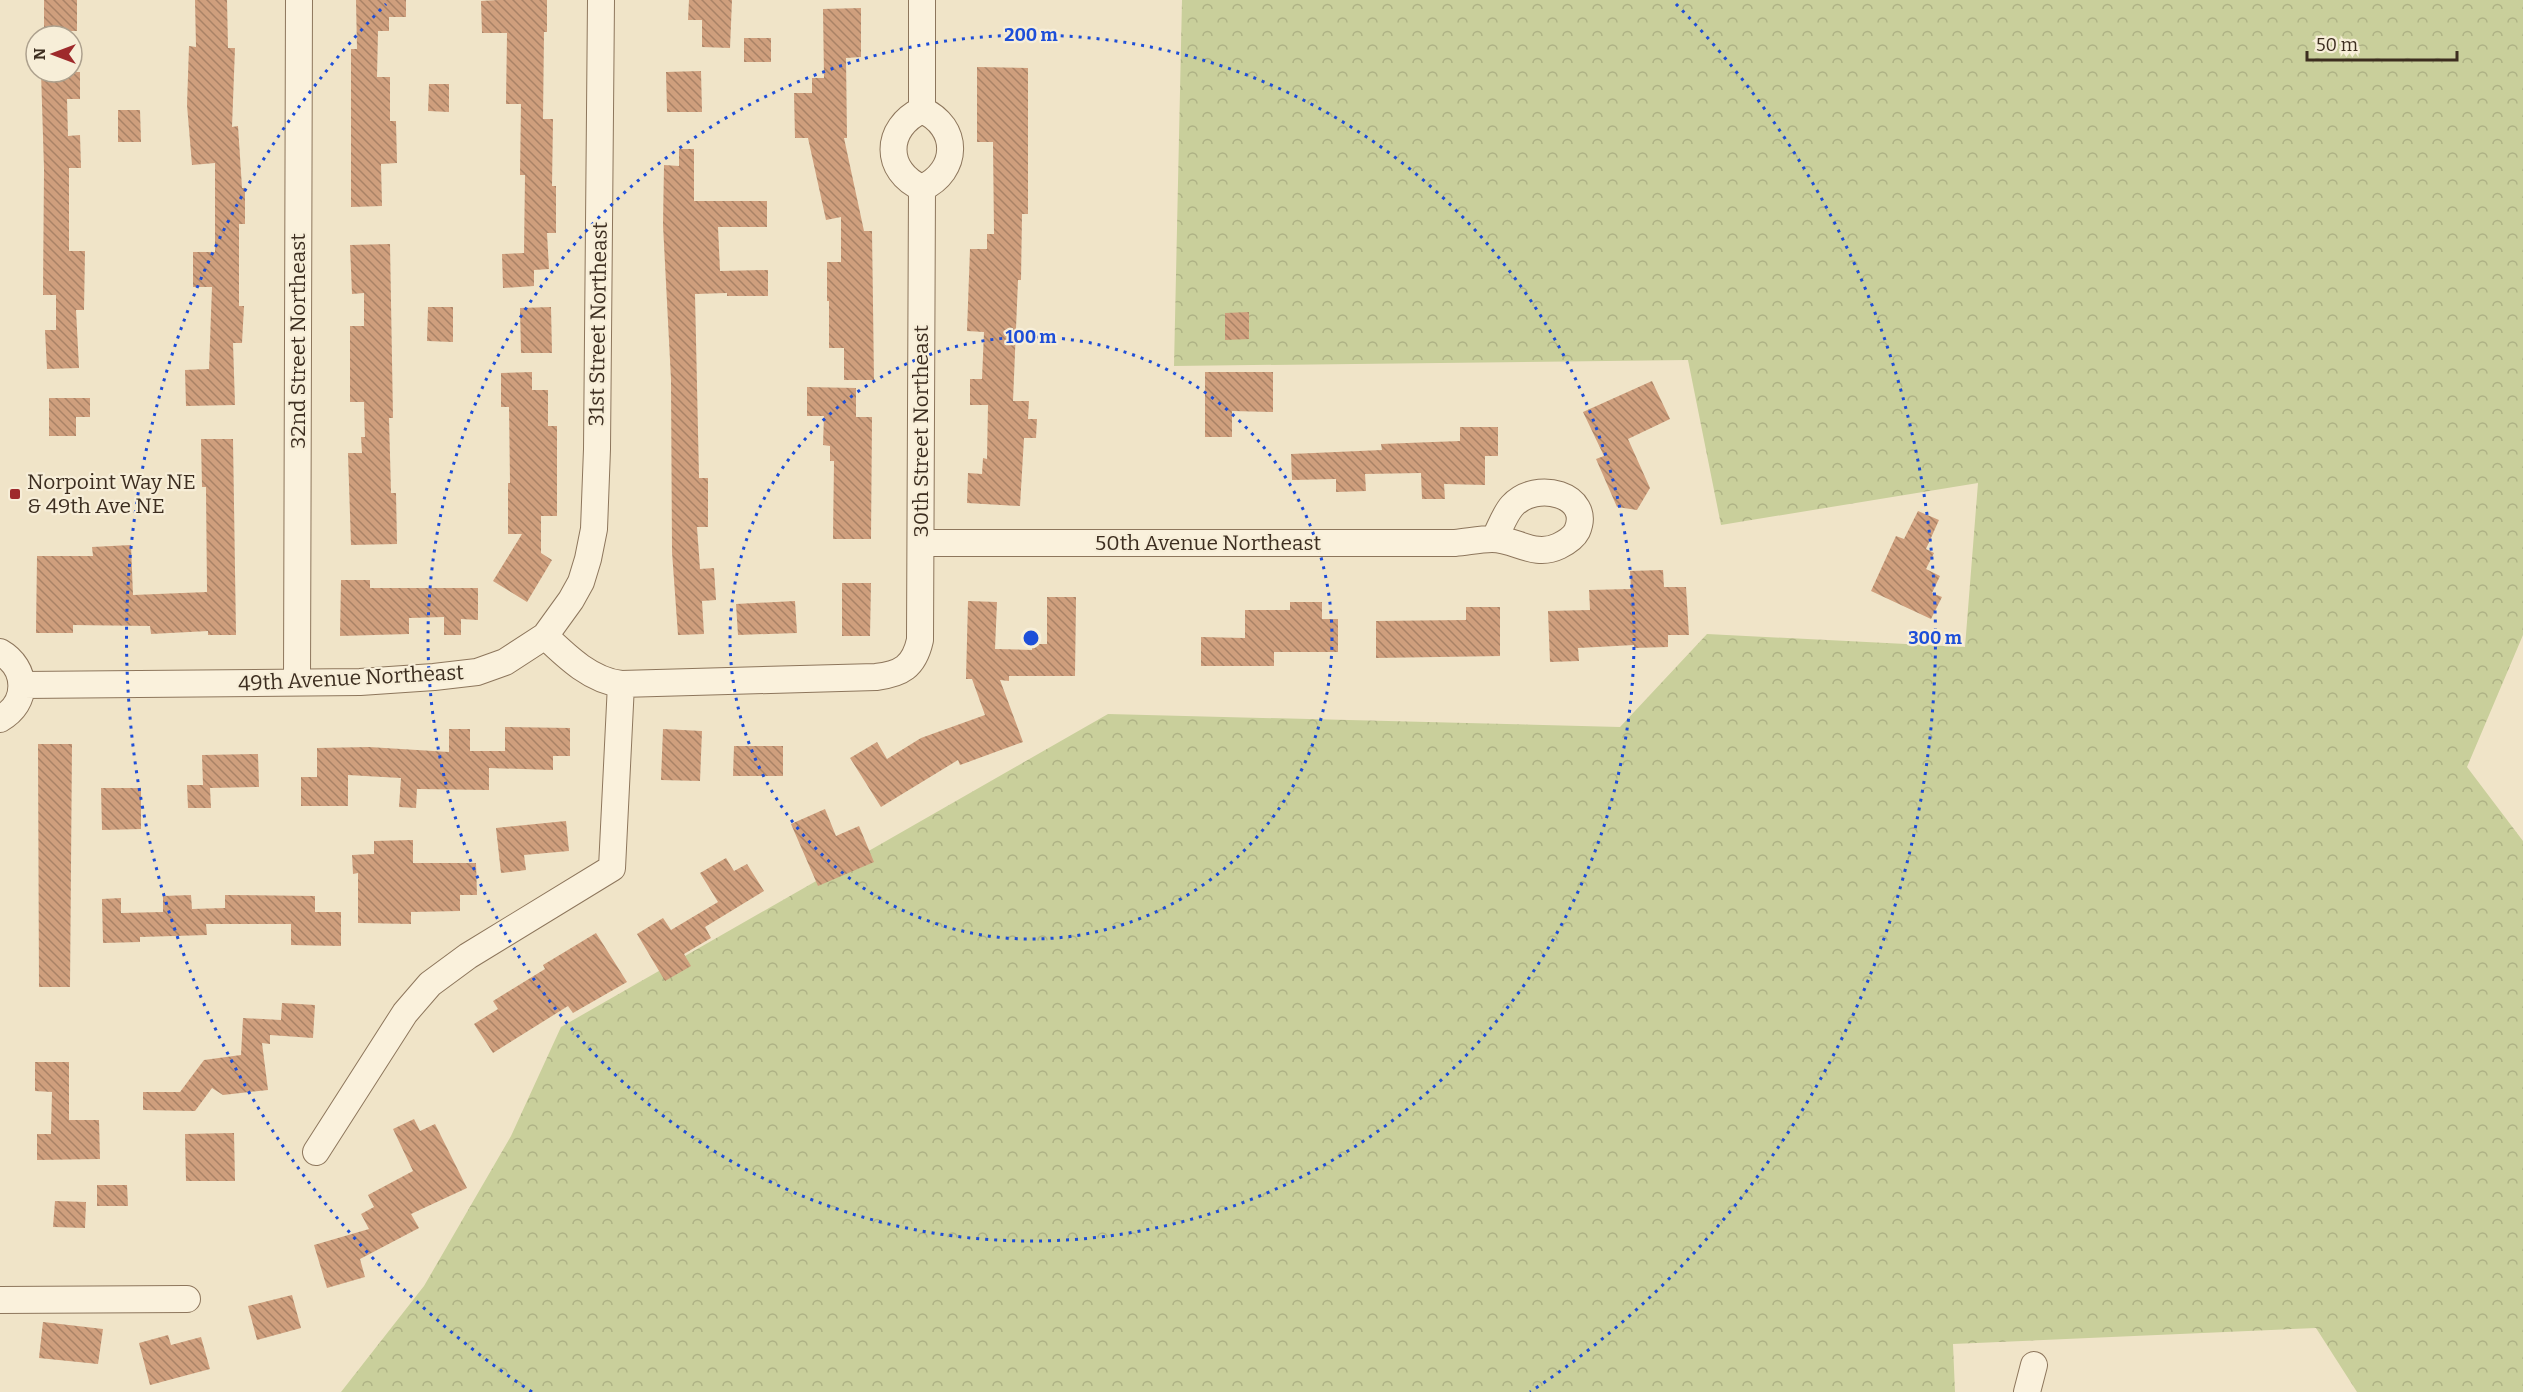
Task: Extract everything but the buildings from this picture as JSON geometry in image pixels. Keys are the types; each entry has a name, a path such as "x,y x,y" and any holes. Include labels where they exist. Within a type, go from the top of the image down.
{"street":[{"name":"32nd Street Northeast","path":"297,682 299,0"},
{"name":"31st Street Northeast","path":"544,636 571,600 581,582 594,529 597,449 601,0"},
{"path":"922,0 922,110"},
{"path":"922,110 943,126 950,143 950,152 944,170 930,184 922,188 904,177 894,159 893,149 895,139 905,121 922,110"},
{"name":"30th Street Northeast","path":"621,684 876,677 898,673 905,669 915,657 920,640 922,188"},
{"name":"50th Avenue Northeast","path":"921,543 1455,543 1494,539"},
{"name":"49th Avenue Northeast","path":"23,685 360,681 477,672 505,662 544,636"},
{"path":"316,1152 405,1013 430,984 468,956 612,868 621,684 590,673 565,656 544,636"},
{"path":"0,652 16,664 23,685 16,706 0,718"},
{"path":"0,1300 188,1299"},
{"path":"2027,1392 2034,1365"}],"green space":[{"path":"1182,0 2523,0 2523,635 2467,767 2523,841 2523,1392 2357,1392 2316,1328 1953,1344 1955,1392 341,1392 424,1286 511,1136 561,1027 1108,714 1620,727 1707,634 1965,647 1978,483 1721,525 1688,360 1174,366"}],"place":[{"name":"Norpoint Way NE & 49th Ave NE","path":"15,494"}]}
